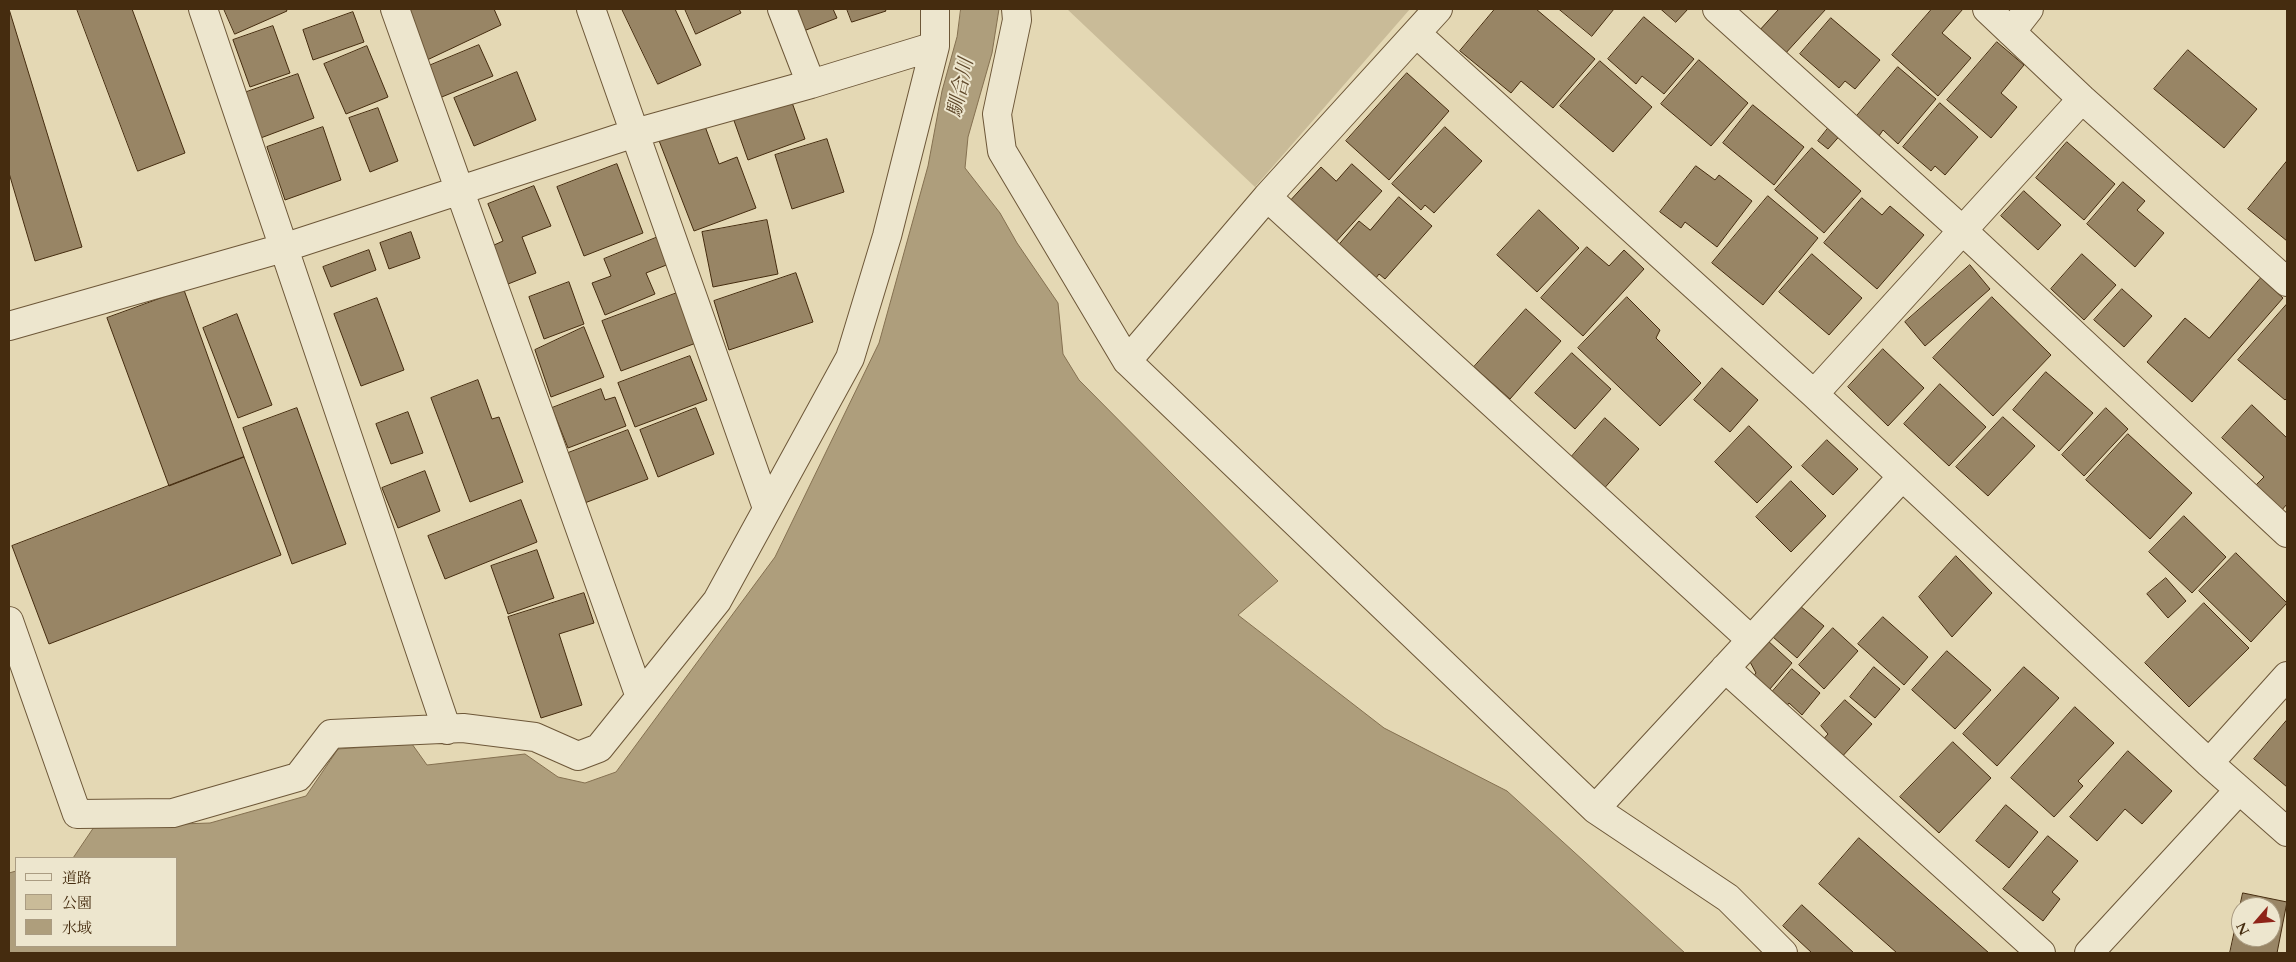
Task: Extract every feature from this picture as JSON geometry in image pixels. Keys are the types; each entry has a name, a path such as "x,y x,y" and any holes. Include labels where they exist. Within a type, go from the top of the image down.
{"street":[{"path":"203,9 447,730"},
{"path":"396,9 640,697"},
{"path":"591,9 767,508"},
{"path":"782,9 810,84"},
{"path":"9,620 77,814 173,813 298,777 331,734 462,728 535,737 578,756 600,748 717,601 850,358 887,236 934,46 936,9"},
{"path":"1016,9 1017,20 996,114 1002,151 1127,361 1594,809 1728,898 1783,953"},
{"path":"1127,361 1267,197 1438,9"},
{"path":"1717,9 1962,230 2287,533"},
{"path":"1987,9 2082,100 2287,282"},
{"path":"2011,32 2029,9"},
{"path":"1417,34 1814,394 2209,763 2287,832"},
{"path":"9,326 283,248 635,133 810,84 934,46"},
{"path":"1814,394 2082,100"},
{"path":"1267,197 1750,639"},
{"path":"1594,809 1902,476"},
{"path":"1725,668 2041,953"},
{"path":"2209,763 2287,676"},
{"path":"2089,953 2239,790"}],"green space":[{"path":"1067,9 1410,9 1255,187"}],"water":[{"name":"馴合川","path":"961,9 999,9 992,53 968,137 965,168 1000,213 1017,243 1058,303 1063,354 1079,380 1278,581 1238,615 1384,728 1507,791 1685,953 9,953 9,873 15,871 15,947 178,947 178,857 74,857 94,827 210,823 306,796 338,749 412,744 427,765 525,754 558,777 585,783 616,772 775,557 879,343 928,166 942,91 957,37"}],"building":[{"path":"9,9 82,247 35,261 9,173"},
{"path":"77,9 132,9 185,153 138,171"},
{"path":"224,9 286,9 287,11 235,34"},
{"path":"400,9 494,9 501,25 425,61"},
{"path":"622,9 675,9 701,65 658,84"},
{"path":"685,9 739,9 741,13 696,34"},
{"path":"792,9 833,9 837,18 801,32"},
{"path":"847,9 885,9 886,11 852,22"},
{"path":"1495,9 1536,9 1595,59 1553,108 1521,81 1511,93 1460,51"},
{"path":"1559,9 1614,9 1592,36"},
{"path":"1661,9 1688,9 1676,22"},
{"path":"1776,9 1826,9 1784,55 1758,32 1778,10"},
{"path":"1932,9 1963,9 1942,33 1971,58 1938,96 1892,55"},
{"path":"353,12 364,42 313,60 303,30"},
{"path":"1644,17 1694,59 1664,94 1642,76 1636,84 1608,59"},
{"path":"1831,18 1880,60 1855,89 1845,81 1839,88 1800,54"},
{"path":"273,26 290,73 250,87 233,40"},
{"path":"1997,42 2024,65 2001,93 2017,107 1991,138 1947,100"},
{"path":"479,45 493,76 432,101 419,70"},
{"path":"367,46 388,97 346,114 324,64"},
{"path":"2188,50 2257,109 2224,148 2154,89"},
{"path":"1699,60 1748,103 1711,146 1661,104"},
{"path":"1600,61 1652,107 1613,152 1560,106"},
{"path":"1898,67 1936,99 1898,144 1883,130 1879,136 1856,117"},
{"path":"517,72 536,120 474,146 454,98"},
{"path":"1407,73 1449,111 1389,180 1346,141"},
{"path":"298,74 314,118 258,139 241,94"},
{"path":"789,94 805,139 748,160 732,115"},
{"path":"1940,103 1978,137 1945,175 1935,166 1931,171 1903,147"},
{"path":"1753,105 1804,147 1774,185 1723,143"},
{"path":"378,108 398,161 370,172 349,118"},
{"path":"703,121 719,164 737,157 756,208 694,231 658,138"},
{"path":"1833,122 1844,131 1828,149 1818,141"},
{"path":"323,127 341,180 285,200 267,147"},
{"path":"1445,127 1482,161 1434,213 1425,205 1421,210 1392,184"},
{"path":"827,139 844,192 792,209 775,155"},
{"path":"2067,142 2115,184 2084,220 2036,178"},
{"path":"1812,148 1861,191 1824,233 1775,190"},
{"path":"2287,161 2287,241 2248,209"},
{"path":"617,164 643,233 584,256 557,187"},
{"path":"1352,164 1382,191 1333,245 1287,204 1321,167 1336,181"},
{"path":"1696,166 1715,180 1719,175 1752,201 1717,247 1685,222 1681,228 1660,212"},
{"path":"2123,182 2145,201 2137,210 2164,233 2135,267 2087,224"},
{"path":"534,186 551,226 522,237 536,273 508,284 492,246 503,241 488,204"},
{"path":"2024,191 2061,225 2038,250 2001,216"},
{"path":"1768,196 1818,238 1763,305 1712,263"},
{"path":"1399,197 1432,226 1385,279 1379,274 1373,282 1335,249 1359,221 1370,230"},
{"path":"1862,198 1882,215 1890,206 1924,235 1877,289 1824,243"},
{"path":"1539,210 1579,248 1537,292 1497,255"},
{"path":"767,220 778,274 713,287 702,232"},
{"path":"411,232 420,258 389,269 380,243"},
{"path":"658,237 669,264 646,273 655,294 605,315 592,283 611,276 604,259"},
{"path":"1587,247 1609,266 1624,250 1644,269 1583,336 1541,298"},
{"path":"369,250 376,270 331,287 323,267"},
{"path":"1812,254 1862,298 1829,335 1779,292"},
{"path":"2082,254 2116,285 2084,320 2051,289"},
{"path":"1970,265 1990,289 1925,346 1905,322"},
{"path":"796,273 813,322 729,350 714,301"},
{"path":"2261,278 2283,298 2192,402 2147,362 2185,318 2209,338"},
{"path":"569,282 584,324 544,339 529,297"},
{"path":"2122,289 2152,316 2124,347 2094,320"},
{"path":"184,290 244,457 169,486 107,318"},
{"path":"677,293 696,343 621,371 602,321"},
{"path":"1627,297 1660,330 1656,338 1701,383 1660,426 1578,348"},
{"path":"1992,297 2051,355 1993,416 1933,358"},
{"path":"377,298 404,370 361,386 334,314"},
{"path":"2287,304 2287,398 2285,400 2238,360"},
{"path":"1526,309 1561,341 1510,399 1474,367"},
{"path":"237,314 272,405 238,418 203,328"},
{"path":"584,327 604,377 551,397 535,350"},
{"path":"1883,349 1924,388 1888,426 1848,387"},
{"path":"1572,353 1611,389 1575,429 1535,393"},
{"path":"690,356 707,400 635,427 618,383"},
{"path":"1722,368 1758,400 1730,432 1694,400"},
{"path":"2046,372 2093,413 2059,451 2013,410"},
{"path":"478,380 492,419 499,417 523,482 470,502 431,398"},
{"path":"1940,384 1986,427 1949,466 1904,424"},
{"path":"601,389 605,400 615,397 626,426 568,448 552,408"},
{"path":"2252,405 2287,438 2287,504 2281,511 2255,486 2264,477 2222,438"},
{"path":"297,408 346,544 292,564 243,428"},
{"path":"696,408 714,454 658,477 640,430"},
{"path":"2106,408 2128,429 2084,476 2062,455"},
{"path":"408,412 423,453 391,464 376,424"},
{"path":"2003,417 2035,446 1988,496 1956,467"},
{"path":"1605,418 1639,449 1601,492 1567,462"},
{"path":"1749,426 1792,467 1757,503 1715,462"},
{"path":"628,430 648,479 582,504 563,455"},
{"path":"2128,434 2192,493 2150,539 2086,480"},
{"path":"1827,440 1858,469 1833,495 1802,466"},
{"path":"244,457 281,555 49,644 12,546"},
{"path":"425,471 440,511 398,528 382,488"},
{"path":"1791,481 1826,516 1791,552 1756,517"},
{"path":"521,500 537,542 445,579 428,536"},
{"path":"2184,516 2226,557 2192,593 2149,552"},
{"path":"537,550 554,598 508,614 491,566"},
{"path":"2236,553 2287,603 2251,642 2199,591"},
{"path":"1956,556 1992,593 1952,637 1919,597"},
{"path":"2166,578 2186,601 2168,618 2147,594"},
{"path":"584,593 594,623 559,634 582,705 541,718 508,617"},
{"path":"2204,603 2249,648 2189,707 2145,663"},
{"path":"1800,606 1824,626 1797,658 1773,637"},
{"path":"1883,617 1928,657 1904,685 1858,644"},
{"path":"1833,628 1858,651 1824,689 1799,665"},
{"path":"1767,640 1792,663 1764,696 1748,682 1756,673 1749,660"},
{"path":"1947,651 1991,690 1955,729 1912,690"},
{"path":"1874,667 1900,689 1875,718 1850,697"},
{"path":"2024,667 2059,698 1997,766 1963,734"},
{"path":"1792,669 1820,693 1802,715 1789,703 1782,712 1767,698"},
{"path":"1845,700 1872,724 1839,760 1820,743 1828,734 1821,726"},
{"path":"2075,707 2114,743 2078,781 2083,786 2054,817 2011,778"},
{"path":"2287,720 2287,787 2254,759"},
{"path":"1953,742 1991,778 1939,833 1900,797"},
{"path":"2128,751 2172,791 2142,824 2125,809 2097,841 2070,817"},
{"path":"2006,805 2038,832 2009,868 1976,841"},
{"path":"2048,836 2078,861 2052,892 2060,899 2043,921 2003,889"},
{"path":"1859,838 1989,953 1897,953 1819,884"},
{"path":"2243,893 2263,897 2242,897"},
{"path":"2281,901 2287,902 2281,933"},
{"path":"1802,905 1854,953 1812,953 1783,926"},
{"path":"2231,947 2278,947 2277,953 2230,953"}]}
